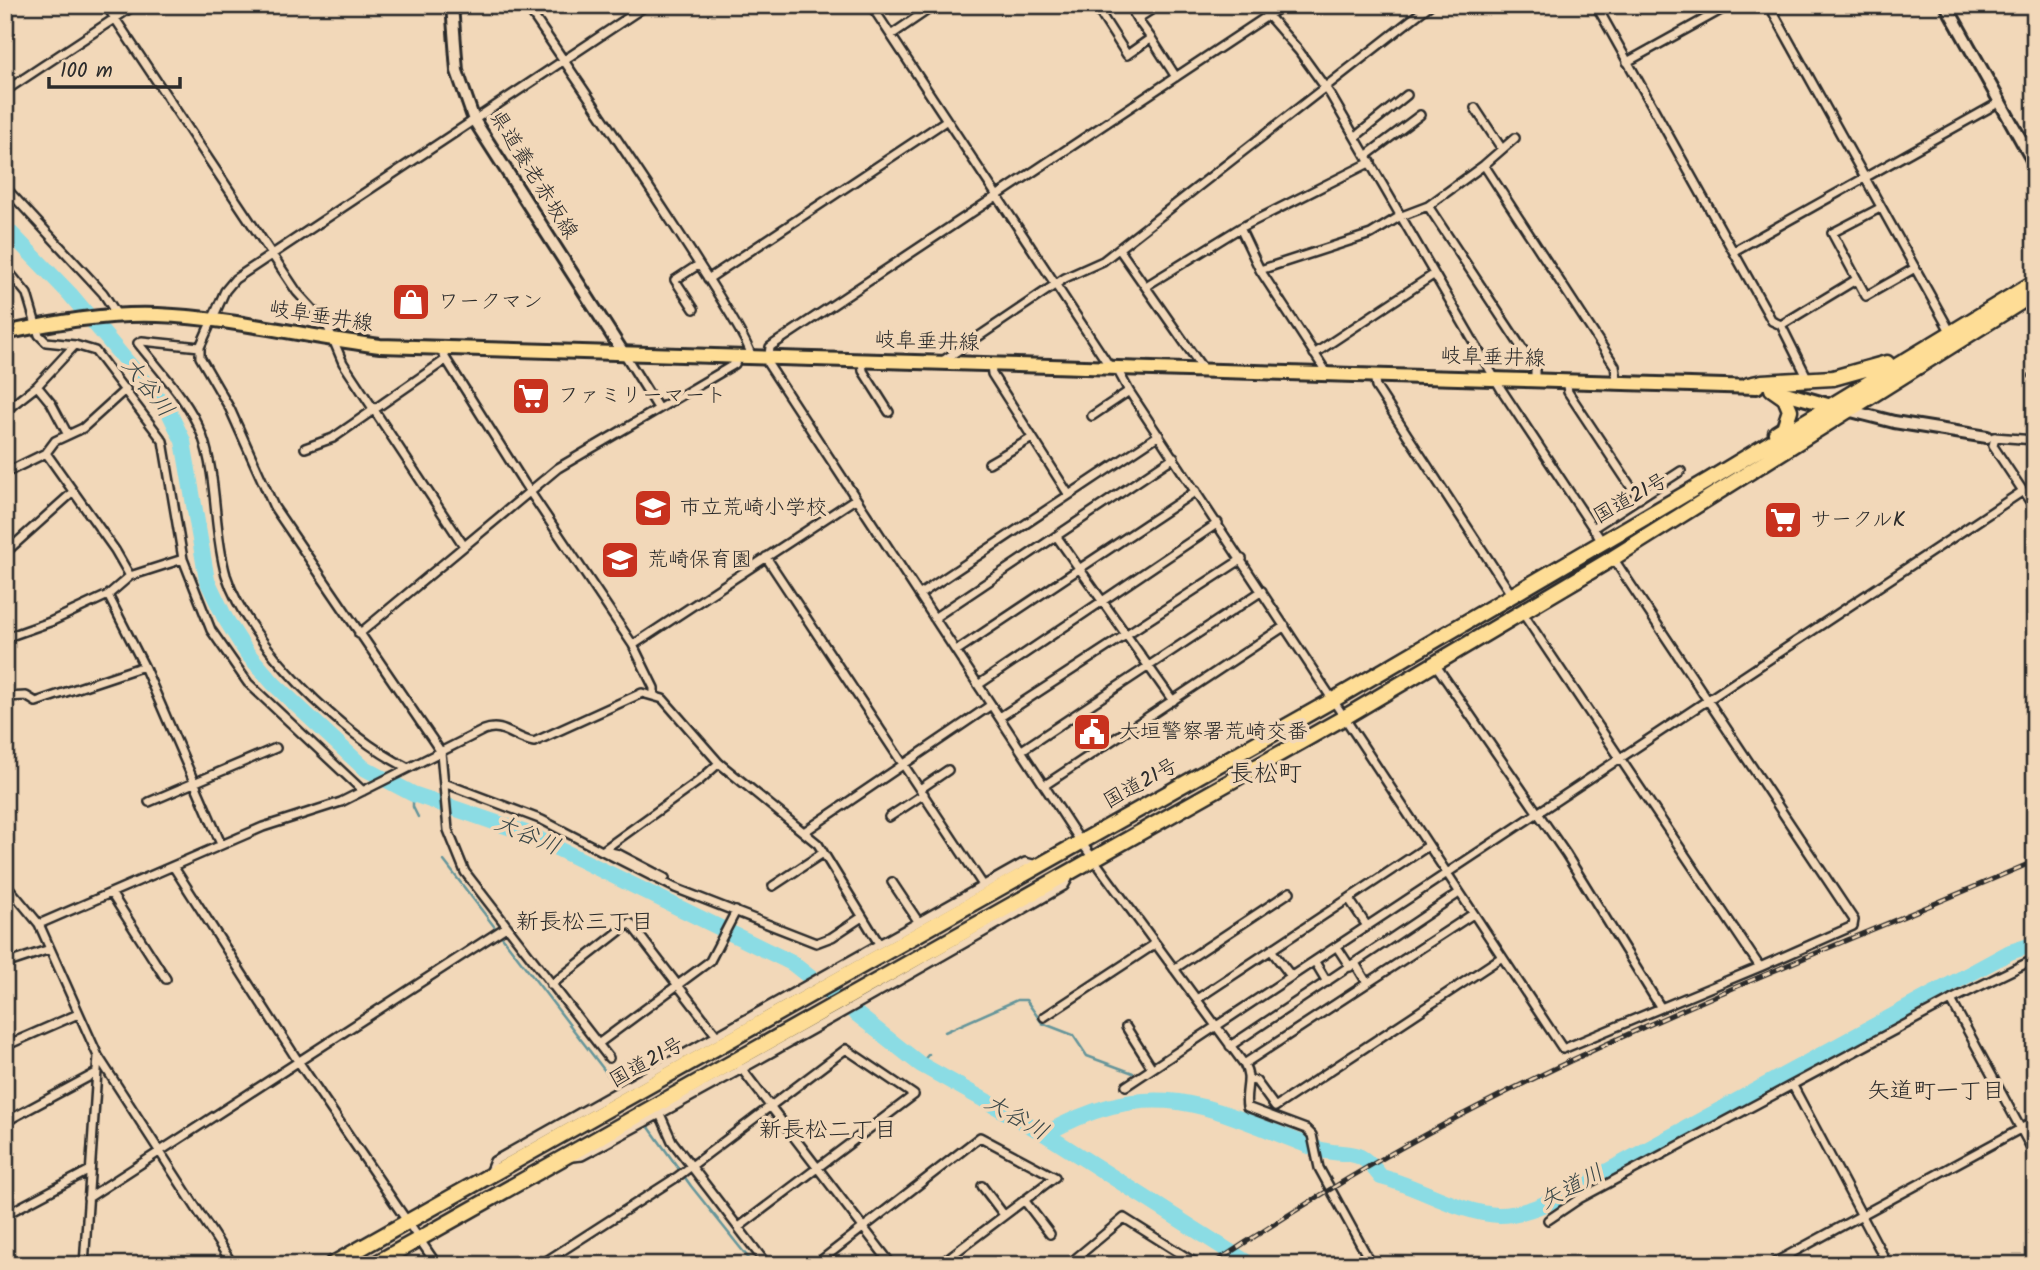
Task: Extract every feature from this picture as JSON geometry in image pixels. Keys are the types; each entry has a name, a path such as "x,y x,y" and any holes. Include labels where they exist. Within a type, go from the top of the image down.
{"highway":[{"name":"国道21号","path":"331,1265 610,1108 629,1091 841,972 1041,866 1333,700 1511,594 1597,534 1709,480 1928,344 2035,282"},
{"name":"国道21号","path":"373,1265 622,1124 653,1112 824,1016 1092,858 1345,717 1613,558 2035,293"},
{"path":"1748,385 1762,382 1809,382 1860,373 1928,344"},
{"path":"1709,480 1784,428 1789,419 1789,405 1785,398 1772,389"}],"main road":[{"name":"県道養老赤坂線","path":"452,5 457,71 474,120 622,351"},
{"path":"1946,5 2035,165"},
{"name":"岐阜垂井線","path":"5,333 59,322 114,316 158,315 214,319 334,341 442,355 622,351 1748,385 1772,389 1847,411"},
{"path":"1847,411 1930,429 1991,437"}],"street":[{"path":"106,5 297,292 327,325 343,363 464,546"},
{"path":"5,91 135,5"},
{"path":"359,634 572,459 735,364 744,356 748,343 526,5"},
{"path":"609,1058 465,872 454,850 448,826 441,752 274,507 230,409 200,357 200,348 225,291 235,279 648,5"},
{"path":"871,5 1055,285 1242,559 1563,1049 1853,926 1854,920 1613,558"},
{"path":"891,35 935,5"},
{"path":"1095,5 1126,55 1152,38"},
{"path":"1129,5 1176,77"},
{"path":"1138,19 1159,5"},
{"path":"1259,5 1299,51 1356,137 1399,217 1494,377 1597,534 1639,499 1681,471"},
{"path":"1284,5 774,344 768,357 769,368 1081,842 1244,1064 1250,1080 1247,1107 1306,1129 1311,1135 1315,1159 1372,1265"},
{"path":"940,362 1055,285 1103,261 1430,5"},
{"path":"1596,5 1772,321 1781,325 1805,368 1809,382"},
{"path":"1627,62 1730,5"},
{"path":"1769,5 1950,331"},
{"path":"1356,137 1407,95"},
{"path":"1734,251 2000,102"},
{"path":"1475,108 1502,149"},
{"path":"1146,286 1240,228 1369,159 1420,115"},
{"path":"708,279 947,120"},
{"path":"1260,270 1371,234 1399,217 1427,206 1515,138"},
{"path":"1483,165 1615,366 1617,381"},
{"path":"5,187 103,293 114,316"},
{"path":"1427,206 1535,368 1535,378"},
{"path":"1880,208 1832,233 1866,296 1915,268"},
{"path":"1240,228 1260,270 1327,373"},
{"path":"1119,249 1203,369"},
{"path":"694,309 675,280 698,265"},
{"path":"5,267 27,294 36,326 46,342 75,345 95,351 163,440 183,559 211,631 248,683 366,790"},
{"path":"1314,354 1433,275"},
{"path":"1781,325 1857,279"},
{"path":"200,348 142,341 138,343 181,398 201,434 215,504 219,545 227,578 243,614 292,676 356,735 407,769"},
{"path":"5,411 37,386 75,345"},
{"path":"622,351 658,408"},
{"path":"305,449 332,438 442,355 633,645 653,688 654,696"},
{"path":"862,360 863,371 889,412"},
{"path":"991,364 992,374 1069,495"},
{"path":"1374,374 1376,387 1511,594"},
{"path":"1566,380 1568,392 1639,499"},
{"path":"37,386 51,403 67,433"},
{"path":"5,473 46,453 55,441 67,433 83,428 126,389"},
{"path":"1092,416 1129,391"},
{"path":"919,595 1159,435"},
{"path":"2035,440 1991,437 1993,446 2035,509"},
{"path":"989,463 1032,438"},
{"path":"46,453 115,550 130,576"},
{"path":"934,618 1174,457"},
{"path":"956,651 1196,491"},
{"path":"1126,1086 2023,491"},
{"path":"5,553 72,493"},
{"path":"633,645 855,499"},
{"path":"978,685 1218,523"},
{"path":"1057,537 1173,701"},
{"path":"766,557 983,885"},
{"path":"5,638 50,622 108,595 130,576 183,559"},
{"path":"1000,717 1242,559"},
{"path":"1022,750 1262,591"},
{"path":"108,595 144,666 221,844"},
{"path":"1522,612 1760,967"},
{"path":"1045,785 1285,626"},
{"path":"1435,663 1535,813 1566,854 1661,1008"},
{"path":"5,697 26,696 36,702 144,666"},
{"path":"39,924 221,844 263,827 310,814 366,790 493,726 534,742 642,693 663,699 719,763 804,832 823,853 878,942"},
{"path":"804,832 991,705"},
{"path":"149,802 276,748"},
{"path":"602,851 699,781 719,763"},
{"path":"889,817 948,770"},
{"path":"445,787 542,820 667,884 735,914 816,943 832,937 862,917"},
{"path":"1197,999 1428,846"},
{"path":"773,886 823,853"},
{"path":"841,972 878,942 1025,862 1041,866"},
{"path":"173,866 299,1061 438,1265"},
{"path":"892,882 918,920"},
{"path":"5,883 39,924 98,1056 233,1265"},
{"path":"1174,969 1290,892"},
{"path":"111,893 166,979"},
{"path":"1230,1046 1459,893"},
{"path":"1349,899 1367,926"},
{"path":"598,1044 710,961 735,914"},
{"path":"1244,1064 1473,914"},
{"path":"551,985 631,923 718,1037"},
{"path":"88,1198 506,927"},
{"path":"1044,1017 1155,944"},
{"path":"1337,947 1367,983"},
{"path":"5,964 50,950"},
{"path":"1272,950 1291,976"},
{"path":"1250,1080 1256,1081 1275,1107 1502,957"},
{"path":"1548,1220 1579,1199 1951,1000 2035,959"},
{"path":"1315,962 1327,982"},
{"path":"487,1176 494,1161 614,1093 629,1091 718,1037 804,994"},
{"path":"1951,1000 2035,1155"},
{"path":"5,1045 79,1014"},
{"path":"565,1156 582,1156 653,1112 741,1067 824,1016"},
{"path":"1126,1027 1152,1068"},
{"path":"540,1265 689,1169 846,1049 914,1095 739,1227"},
{"path":"84,1265 98,1056"},
{"path":"741,1067 892,1265"},
{"path":"5,1122 96,1073"},
{"path":"1793,1086 1888,1265"},
{"path":"653,1112 689,1169 739,1227 767,1265"},
{"path":"1770,1265 2035,1121"},
{"path":"815,1265 980,1137 1055,1177 942,1264"},
{"path":"5,1215 90,1170"},
{"path":"982,1185 1004,1215"},
{"path":"1024,1200 1050,1234"},
{"path":"1067,1265 1078,1262 1124,1218 1194,1262 1190,1265"},
{"path":"2028,1265 2035,1261"}],"waterway":[{"name":"大谷川","path":"5,227 70,294 169,412 183,441 207,580 225,618 247,653 274,684 364,768 413,794 526,833 792,963 920,1064 1045,1134 1251,1265"},
{"path":"413,794 413,807 418,817"},
{"path":"444,861 618,1088"},
{"name":"矢道川","path":"1045,1134 1084,1115 1118,1105 1150,1100 1180,1102 1241,1119 1324,1151 1357,1156 1364,1159 1381,1177 1470,1210 1499,1215 1515,1213 1560,1197 2010,952 2035,944"},
{"path":"945,1032 1017,1000 1026,1000 1042,1023 1073,1035 1087,1056 1133,1073"},
{"path":"920,1064 929,1054"},
{"path":"646,1123 691,1186 754,1265"}],"railway":[{"path":"1211,1265 1376,1162 1546,1072 1684,1009 2035,861"}],"place":[{"name":"ワークマン","path":"411,302"},
{"name":"ファミリーマート","path":"531,396"},
{"name":"市立荒崎小学校","path":"653,508"},
{"name":"サークルK","path":"1783,520"},
{"name":"荒崎保育園","path":"620,560"},
{"name":"大垣警察署荒崎交番","path":"1092,732"}],"district":[{"name":"長松町","path":"1266,774"},
{"name":"新長松三丁目","path":"585,923"},
{"name":"矢道町一丁目","path":"1936,1092"},
{"name":"新長松二丁目","path":"828,1131"}]}
